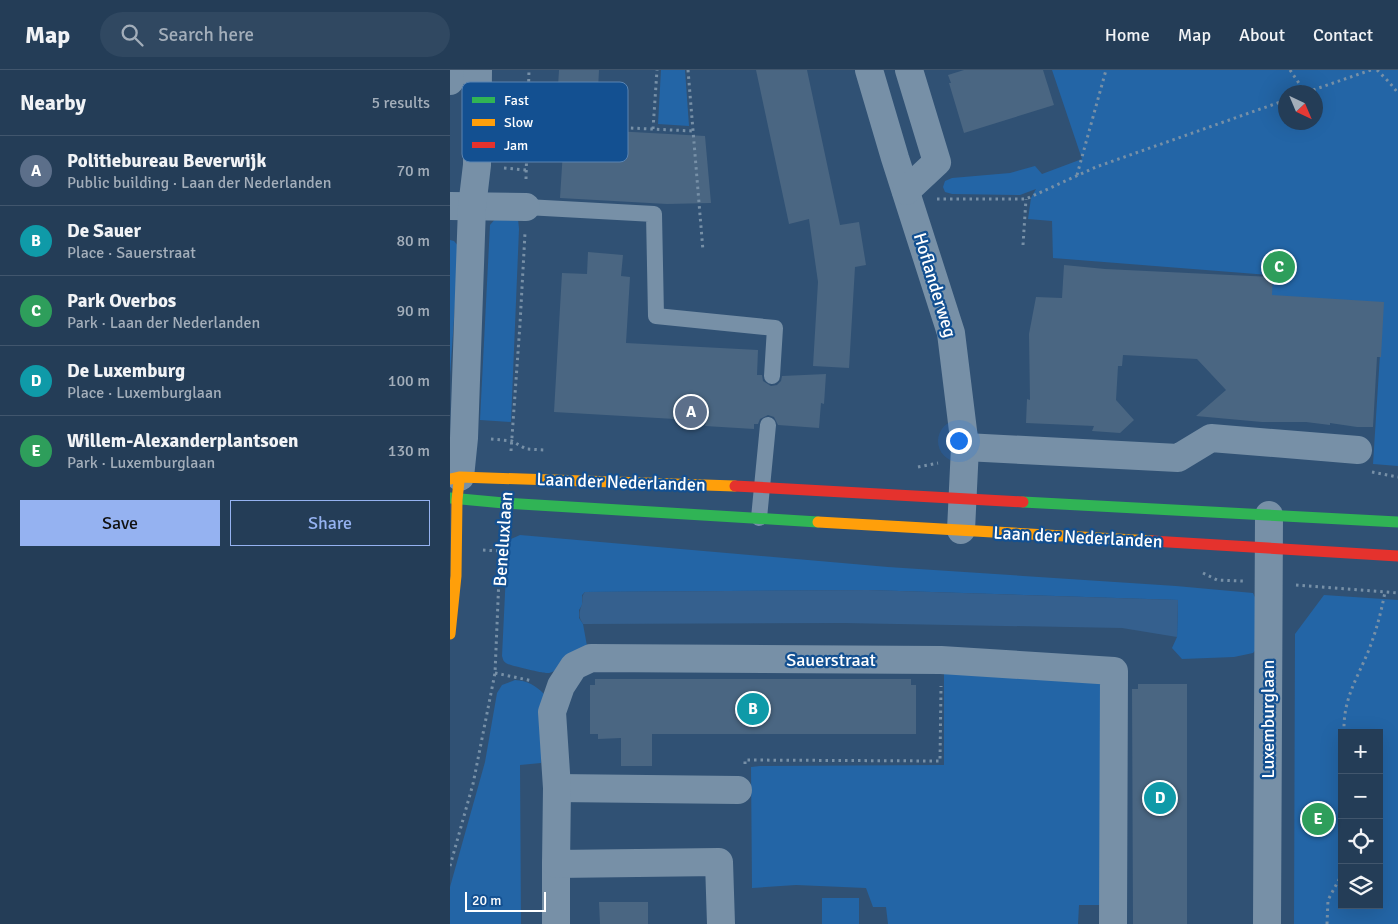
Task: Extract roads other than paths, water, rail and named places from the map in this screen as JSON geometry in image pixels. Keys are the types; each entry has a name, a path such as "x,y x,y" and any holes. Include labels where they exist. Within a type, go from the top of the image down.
{"main road":[{"name":"Laan der Nederlanden","path":"454,489 508,479 761,487 1398,522"},
{"name":"Laan der Nederlanden","path":"454,489 504,503 1398,556"},
{"path":"450,634 456,576 454,489"}],"street":[{"path":"450,82 454,70"},
{"name":"Hoflanderweg","path":"869,70 952,333 965,447 961,530"},
{"path":"907,195 937,162 909,70"},
{"path":"454,489 464,438 461,207 478,162"},
{"path":"461,207 526,207"},
{"path":"965,447 1178,458 1211,438 1358,450"},
{"name":"Luxemburglaan","path":"1267,924 1269,515"},
{"name":"Sauerstraat","path":"556,924 557,788 552,712 561,686 574,666 591,658 941,660 1114,672 1113,924"},
{"path":"557,788 738,790"},
{"path":"556,864 719,862 721,924"}],"lane":[{"path":"526,207 654,214 656,316 775,328 772,376"},
{"path":"759,518 768,424"}],"place":[{"name":"Park Overbos","path":"1279,267"},
{"name":"Politiebureau Beverwijk","path":"691,412"},
{"name":"De Sauer","path":"753,709"},
{"name":"De Luxemburg","path":"1160,798"},
{"name":"Willem-Alexanderplantsoen","path":"1318,819"}]}
